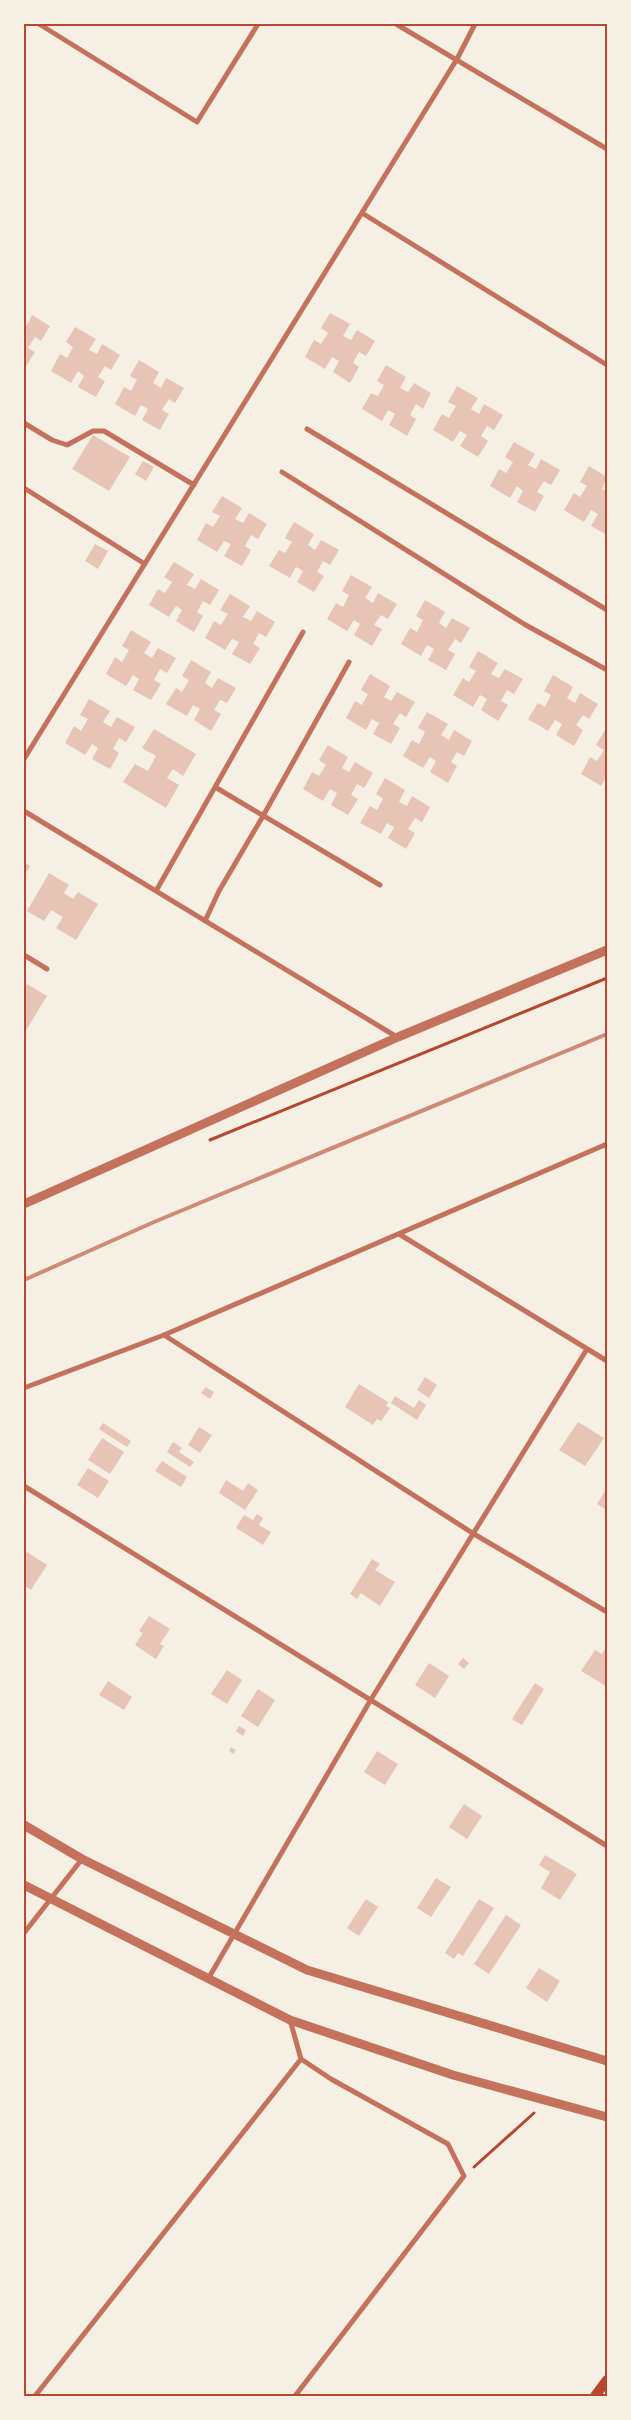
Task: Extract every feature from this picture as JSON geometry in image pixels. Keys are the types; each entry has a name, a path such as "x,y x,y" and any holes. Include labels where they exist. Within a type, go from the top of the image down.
{"main road":[{"path":"594,2396 607,2380"}],"street":[{"path":"39,24 197,122 258,24"},
{"path":"396,24 607,148"},
{"path":"24,760 457,59 475,24"},
{"path":"362,213 607,364"},
{"path":"24,423 52,440 67,445 93,431 104,431 194,485"},
{"path":"307,429 607,610"},
{"path":"282,472 524,624 607,670"},
{"path":"24,488 144,564"},
{"path":"156,891 303,632"},
{"path":"205,921 219,891 349,662"},
{"path":"215,787 380,885"},
{"path":"24,811 398,1037"},
{"path":"24,1204 398,1037 607,950"},
{"path":"24,955 47,969"},
{"path":"24,1388 164,1334 607,1144"},
{"path":"399,1234 607,1361"},
{"path":"164,1334 474,1534 607,1612"},
{"path":"208,1980 234,1932 370,1701 587,1349"},
{"path":"24,1486 607,1846"},
{"path":"24,1825 82,1859 234,1932 307,1970 607,2061"},
{"path":"24,1934 82,1859"},
{"path":"24,1885 290,2020 453,2075 607,2116"},
{"path":"290,2020 301,2058 331,2079 448,2144 464,2176 295,2396"},
{"path":"35,2396 301,2058"}],"path":[{"path":"209,1141 607,978"},
{"path":"464,2176 547,2100"}],"building":[{"path":"330,313 350,324 343,336 351,340 357,330 375,341 366,356 359,352 353,363 359,367 350,383 333,372 339,361 332,357 325,369 305,357 314,340 321,344 328,333 321,328"},
{"path":"32,315 50,326 41,341 35,337 28,348 35,352 25,368 24,324 27,325"},
{"path":"75,327 96,339 89,350 97,354 102,344 120,355 111,370 105,366 98,377 105,381 96,397 78,387 84,376 78,371 71,383 51,371 60,354 67,358 73,347 66,342"},
{"path":"139,360 159,372 153,383 161,388 166,378 184,388 175,403 169,399 162,410 169,414 160,430 142,420 148,409 141,405 135,416 115,404 124,387 131,391 137,380 130,376"},
{"path":"386,365 406,377 400,388 408,392 414,383 431,393 423,409 416,404 410,415 416,419 407,436 389,425 395,414 388,410 382,421 362,409 371,393 378,396 384,385 377,381"},
{"path":"457,386 478,398 471,409 479,414 484,404 503,415 494,430 487,426 481,436 488,441 478,457 460,446 467,435 460,431 453,442 433,430 442,414 449,418 456,406 448,402"},
{"path":"93,435 130,457 109,491 72,469"},
{"path":"514,442 535,454 528,465 536,469 541,459 560,470 551,485 544,481 537,492 544,496 535,512 517,502 523,491 517,486 510,498 490,486 499,469 506,473 513,462 505,457"},
{"path":"143,461 154,467 146,481 135,474"},
{"path":"589,466 607,477 602,489 607,492 607,535 591,526 598,514 591,510 584,522 564,510 574,493 580,497 587,486 580,482"},
{"path":"222,496 242,508 235,519 243,523 249,513 267,524 258,539 251,535 245,546 251,550 242,566 224,556 231,544 224,541 217,552 197,540 206,523 213,527 220,516 212,512"},
{"path":"294,522 314,534 308,545 315,550 321,540 339,550 330,565 323,561 317,572 324,576 314,592 297,582 303,571 296,567 290,578 269,566 279,550 285,553 292,542 285,538"},
{"path":"95,544 108,551 98,569 85,561"},
{"path":"174,562 194,574 187,585 195,589 201,579 219,590 210,605 203,601 197,612 203,616 194,632 176,621 182,610 176,606 169,617 149,605 158,589 165,593 172,582 164,577"},
{"path":"351,575 372,587 365,598 373,603 378,593 397,604 388,619 381,615 374,625 382,629 372,646 354,635 360,624 354,620 347,631 327,619 336,603 343,607 349,595 342,591"},
{"path":"230,594 250,606 243,617 251,621 257,611 275,622 266,637 259,633 253,644 260,648 250,664 232,654 239,642 232,639 225,650 205,638 214,621 221,625 228,614 220,610"},
{"path":"425,600 445,612 439,623 446,628 452,618 470,628 461,643 455,639 448,650 455,654 446,670 428,660 434,649 427,645 421,656 401,644 410,628 417,632 423,620 416,616"},
{"path":"131,630 151,642 144,653 152,658 158,648 176,658 167,673 160,669 154,680 161,684 151,700 133,690 139,679 133,675 126,686 106,674 115,657 122,662 129,650 122,646"},
{"path":"478,651 498,663 491,674 499,678 505,669 523,679 514,694 507,690 501,701 508,705 498,721 481,710 487,699 480,695 473,707 453,695 463,678 469,682 476,671 469,667"},
{"path":"191,660 211,672 205,683 212,688 218,678 236,688 227,703 220,700 214,710 221,714 211,731 194,720 200,709 193,705 187,716 166,704 176,688 182,692 189,680 182,676"},
{"path":"370,674 390,686 384,697 391,701 397,692 415,702 406,717 400,713 393,724 400,728 391,744 373,734 379,723 372,719 366,730 346,718 355,701 362,705 368,694 361,690"},
{"path":"553,675 573,687 567,698 575,703 580,693 598,704 589,719 583,715 576,725 583,730 574,746 556,735 562,724 555,720 548,731 528,719 538,703 545,707 551,695 544,691"},
{"path":"89,699 110,711 103,722 111,727 117,717 135,727 126,742 119,738 113,749 119,753 110,769 92,759 98,748 92,744 85,755 65,743 74,726 81,731 88,719 80,715"},
{"path":"427,712 448,724 441,735 449,740 454,730 472,741 464,756 457,752 451,762 457,766 448,783 430,772 436,761 430,757 423,768 403,756 412,740 419,744 425,732 418,728"},
{"path":"154,729 196,754 183,776 173,769 167,778 179,785 166,808 123,782 135,764 148,771 156,756 142,748"},
{"path":"605,730 607,731 607,775 601,786 581,774 590,757 597,761 604,750 596,745"},
{"path":"328,745 348,757 342,768 349,772 355,762 373,773 364,788 357,784 351,795 358,799 348,815 331,805 337,793 330,789 323,801 303,789 312,772 319,776 326,765 319,760"},
{"path":"385,778 405,790 399,802 407,806 412,796 430,807 422,822 415,818 408,829 415,833 406,849 388,838 394,827 387,823 381,834 360,823 370,806 377,810 383,799 376,794"},
{"path":"24,862 30,866 24,877"},
{"path":"49,873 69,885 64,893 73,899 78,892 98,904 76,940 56,928 63,917 51,910 44,921 27,911"},
{"path":"27,984 47,996 25,1032 24,989"},
{"path":"425,1377 437,1385 429,1398 417,1390"},
{"path":"359,1384 388,1402 386,1406 390,1408 381,1421 377,1419 373,1425 345,1407"},
{"path":"206,1387 214,1392 210,1399 201,1393"},
{"path":"395,1396 414,1408 419,1400 426,1405 417,1420 391,1403"},
{"path":"578,1422 604,1438 585,1466 559,1450"},
{"path":"103,1423 131,1441 127,1447 99,1429"},
{"path":"199,1427 212,1435 200,1453 188,1445"},
{"path":"102,1438 124,1452 110,1474 88,1460"},
{"path":"173,1442 182,1448 179,1452 194,1462 190,1467 167,1452"},
{"path":"162,1461 187,1477 181,1487 155,1471"},
{"path":"88,1468 109,1481 98,1498 77,1485"},
{"path":"226,1480 243,1491 248,1483 258,1490 245,1510 219,1493"},
{"path":"605,1491 607,1493 607,1510 597,1504"},
{"path":"257,1514 263,1518 259,1525 271,1532 263,1545 236,1528 244,1515 253,1520"},
{"path":"27,1552 47,1565 31,1590 24,1585 24,1557"},
{"path":"372,1559 380,1564 375,1570 395,1582 380,1606 361,1593 357,1599 350,1594"},
{"path":"149,1616 170,1629 160,1644 164,1646 156,1659 135,1645 143,1633 139,1631"},
{"path":"607,1646 606,1686 581,1671 595,1650 602,1654"},
{"path":"463,1658 469,1663 464,1669 458,1664"},
{"path":"429,1663 449,1676 435,1698 415,1685"},
{"path":"227,1670 242,1680 227,1704 211,1694"},
{"path":"108,1681 132,1697 124,1710 99,1695"},
{"path":"535,1683 544,1689 522,1725 512,1719"},
{"path":"258,1689 275,1700 258,1727 241,1716"},
{"path":"239,1726 246,1730 243,1736 236,1731"},
{"path":"231,1747 236,1750 233,1754 229,1751"},
{"path":"377,1751 398,1764 385,1785 364,1772"},
{"path":"464,1804 482,1816 467,1839 449,1827"},
{"path":"545,1855 577,1874 560,1900 541,1888 550,1872 539,1865"},
{"path":"436,1878 451,1887 431,1917 417,1908"},
{"path":"366,1899 378,1907 359,1936 347,1928"},
{"path":"479,1899 494,1908 463,1956 458,1953 454,1959 445,1953"},
{"path":"506,1915 521,1925 489,1974 474,1964"},
{"path":"539,1968 560,1981 547,2002 526,1988"}],"railway":[{"path":"24,1280 154,1222 607,1034"}]}
